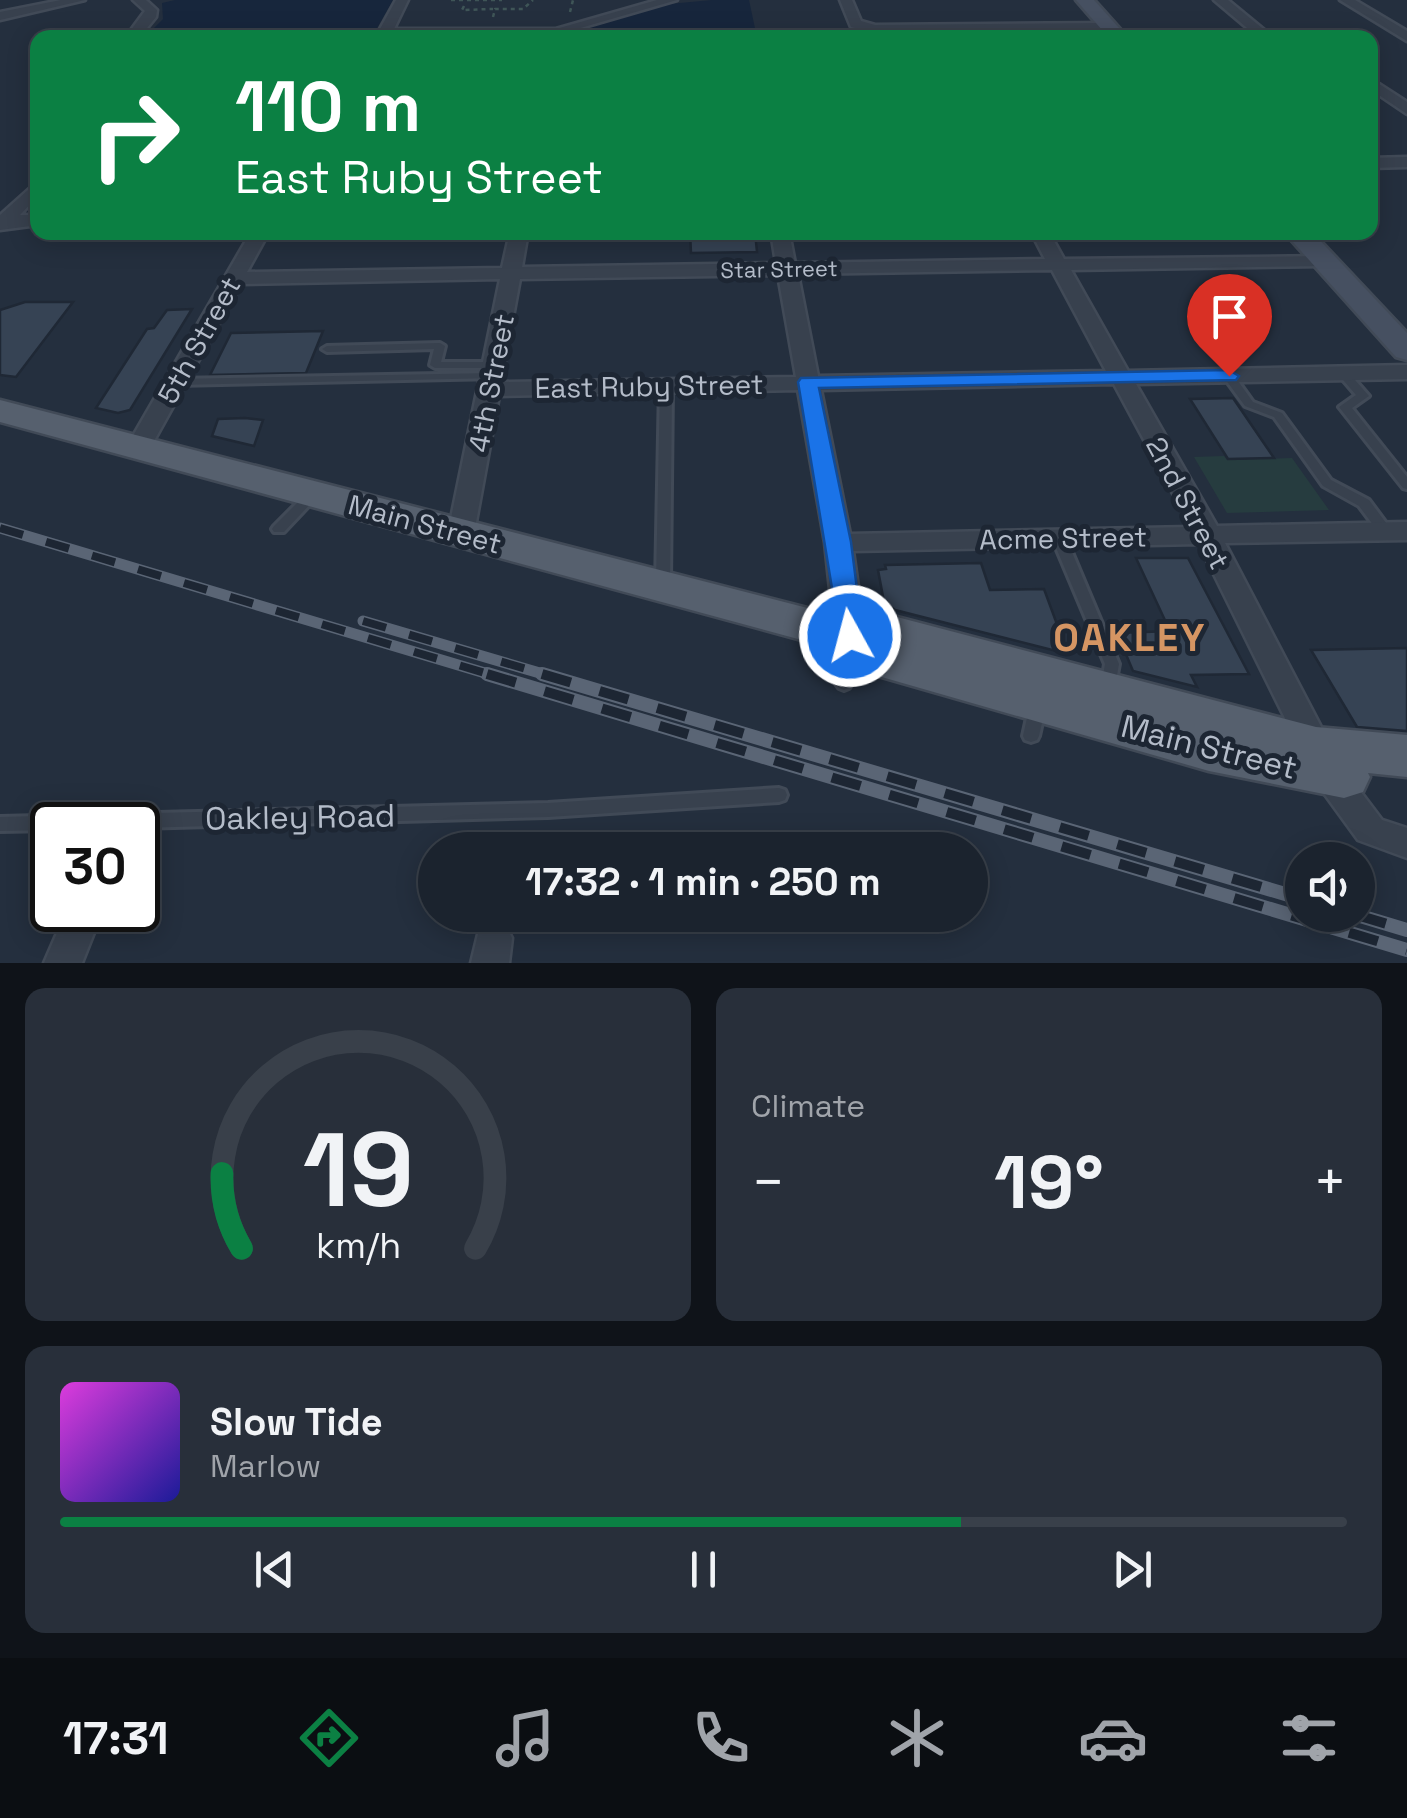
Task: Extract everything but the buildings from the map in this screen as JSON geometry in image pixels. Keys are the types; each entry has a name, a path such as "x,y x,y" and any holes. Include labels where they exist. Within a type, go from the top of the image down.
{"main road":[{"path":"1085,0 1113,30"},
{"path":"1305,240 1407,350"},
{"name":"Main Street","path":"0,412 663,586 850,658 1035,719 1209,750 1323,762 1407,756"},
{"name":"Main Street","path":"850,658 878,628 1109,689 1323,762 1407,784"}],"street":[{"path":"0,16 80,0"},
{"path":"138,30 151,10 139,0"},
{"path":"386,30 402,0"},
{"path":"566,30 671,0"},
{"path":"846,0 856,24 908,30"},
{"path":"1220,0 1258,30"},
{"path":"1346,0 1407,38"},
{"path":"1382,41 1407,38"},
{"path":"1378,88 1407,109"},
{"path":"1378,163 1407,162"},
{"path":"1,223 30,194"},
{"path":"1,223 30,221"},
{"name":"5th Street","path":"138,448 255,240"},
{"name":"4th Street","path":"461,533 518,240"},
{"path":"781,240 838,542 850,658"},
{"name":"2nd Street","path":"1044,240 1208,534 1216,558 1323,762 1370,830 1407,843"},
{"name":"Star Street","path":"234,278 1324,260"},
{"name":"East Ruby Street","path":"493,377 666,386 1407,372"},
{"name":"Acme Street","path":"838,542 1396,531"},
{"path":"63,963 76,932"}],"lane":[{"path":"327,349 440,346 435,365 493,377"},
{"path":"1344,374 1363,396 1345,407 1407,484"},
{"path":"1229,376 1250,404 1278,415 1327,483 1364,504 1396,531"},
{"path":"176,382 493,377"},
{"path":"663,586 666,386"},
{"path":"279,529 313,494"},
{"path":"1059,538 1112,664 1109,689"},
{"name":"Oakley Road","path":"0,824 548,810 779,795"}],"path":[{"path":"451,0 502,0"},
{"path":"523,9 532,0"},
{"path":"462,1 464,8"},
{"path":"464,8 469,1"},
{"path":"455,12 464,8 530,11"},
{"path":"490,26 495,9"}],"green space":[{"path":"1224,456 1227,460 1292,458 1329,510 1227,513 1194,457"}],"water":[{"path":"393,0 376,30 152,30 163,19 162,3"},
{"path":"749,0 755,30 577,30 669,4"}],"railway":[{"path":"0,528 495,676"},
{"path":"363,621 550,676"},
{"path":"487,674 1407,950"},
{"path":"542,674 1285,894"},
{"path":"1375,920 1407,930"}],"district":[{"name":"OAKLEY","path":"1130,638"}],"route":[{"path":"850,636 838,542 808,382 1229,376"}]}
